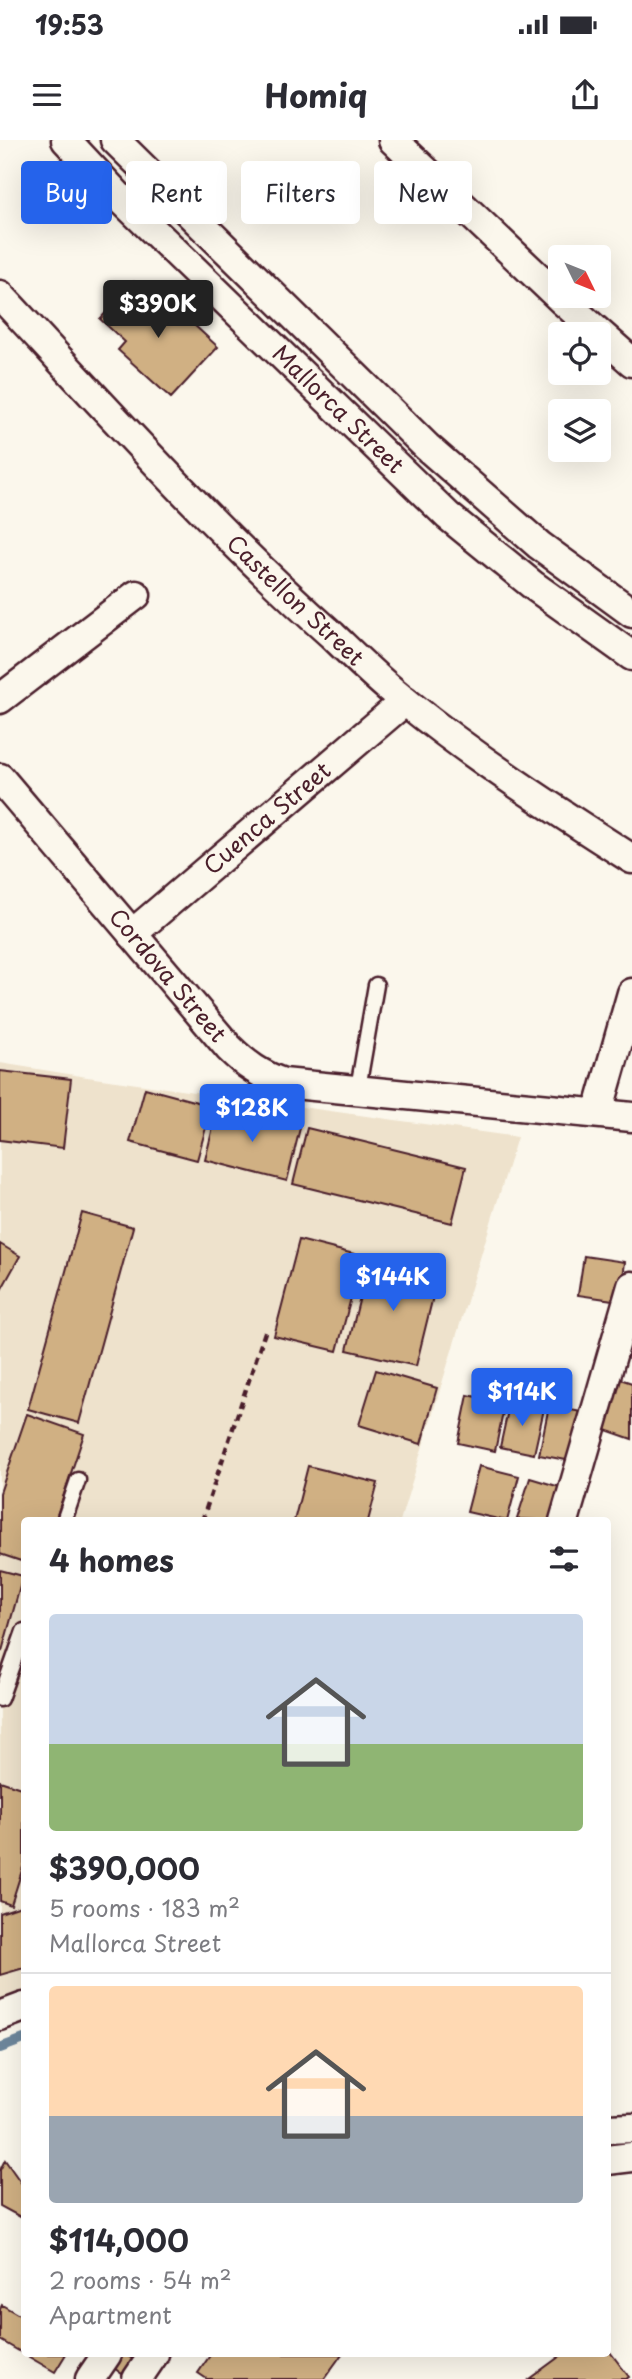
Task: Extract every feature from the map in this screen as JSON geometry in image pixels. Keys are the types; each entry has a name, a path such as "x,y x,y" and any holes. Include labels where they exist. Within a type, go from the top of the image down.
{"street":[{"name":"Mallorca Street","path":"66,140 123,201 448,516 554,602 632,656"},
{"name":"Mallorca Street","path":"115,140 427,447 539,545 632,613"},
{"path":"393,140 563,301 632,362"},
{"name":"Castellon Street","path":"0,295 199,510 278,587 405,701 479,757 632,859"},
{"path":"0,699 136,595"},
{"name":"Cuenca Street","path":"132,934 405,701"},
{"name":"Cordova Street","path":"0,778 229,1048 246,1065 265,1077 283,1083 358,1088 632,1117"},
{"path":"598,1112 632,993"},
{"path":"565,1517 632,1286"},
{"path":"0,2016 21,2008"},
{"path":"611,2129 632,2127"},
{"path":"611,2160 632,2157"},
{"path":"90,2379 105,2357"},
{"path":"137,2379 152,2357"}],"lane":[{"path":"358,1088 376,985"},
{"path":"65,1517 78,1480"},
{"path":"0,1699 21,1640"}],"path":[{"path":"203,1517 265,1332"}],"shaded area":[{"path":"0,1063 517,1137 401,1517 21,1517 21,1994 0,2002"}],"building":[{"path":"134,282 173,318 179,311 218,347 171,398 118,350 125,342 100,319"},
{"path":"0,1071 71,1079 63,1148 0,1140"},
{"path":"145,1088 212,1106 197,1160 130,1142"},
{"path":"218,1107 300,1128 287,1181 205,1160"},
{"path":"307,1128 466,1167 452,1223 293,1184"},
{"path":"82,1213 133,1227 79,1423 28,1409"},
{"path":"299,1240 362,1256 337,1351 274,1336"},
{"path":"0,1244 20,1256 0,1292"},
{"path":"584,1256 625,1262 620,1301 578,1295"},
{"path":"369,1260 438,1276 416,1366 347,1350"},
{"path":"376,1370 437,1388 421,1444 359,1425"},
{"path":"620,1379 632,1383 632,1439 603,1429"},
{"path":"468,1395 505,1403 495,1451 458,1443"},
{"path":"510,1401 544,1409 534,1454 500,1447"},
{"path":"549,1406 587,1413 577,1462 539,1455"},
{"path":"27,1414 84,1434 56,1517 21,1517 21,1561 0,1554 0,1493"},
{"path":"308,1466 378,1483 369,1517 295,1517"},
{"path":"479,1466 519,1476 508,1517 489,1517 467,1512"},
{"path":"530,1478 570,1490 561,1517 518,1517"},
{"path":"0,1570 21,1575 21,1583 2,1651"},
{"path":"0,1781 21,1788 21,1873 11,1905 0,1901"},
{"path":"21,1906 21,1969 0,1975 0,1913"},
{"path":"5,2160 21,2183 21,2217 0,2206 0,2170"},
{"path":"2,2305 21,2316 21,2352 0,2340"},
{"path":"611,2353 629,2377 626,2379 529,2379 559,2357 611,2357"},
{"path":"29,2357 64,2357 55,2372"},
{"path":"122,2357 137,2361 126,2377 114,2368"},
{"path":"209,2357 340,2357 324,2379 207,2379 198,2373"}],"waterway":[{"path":"0,2048 21,2040"}]}
